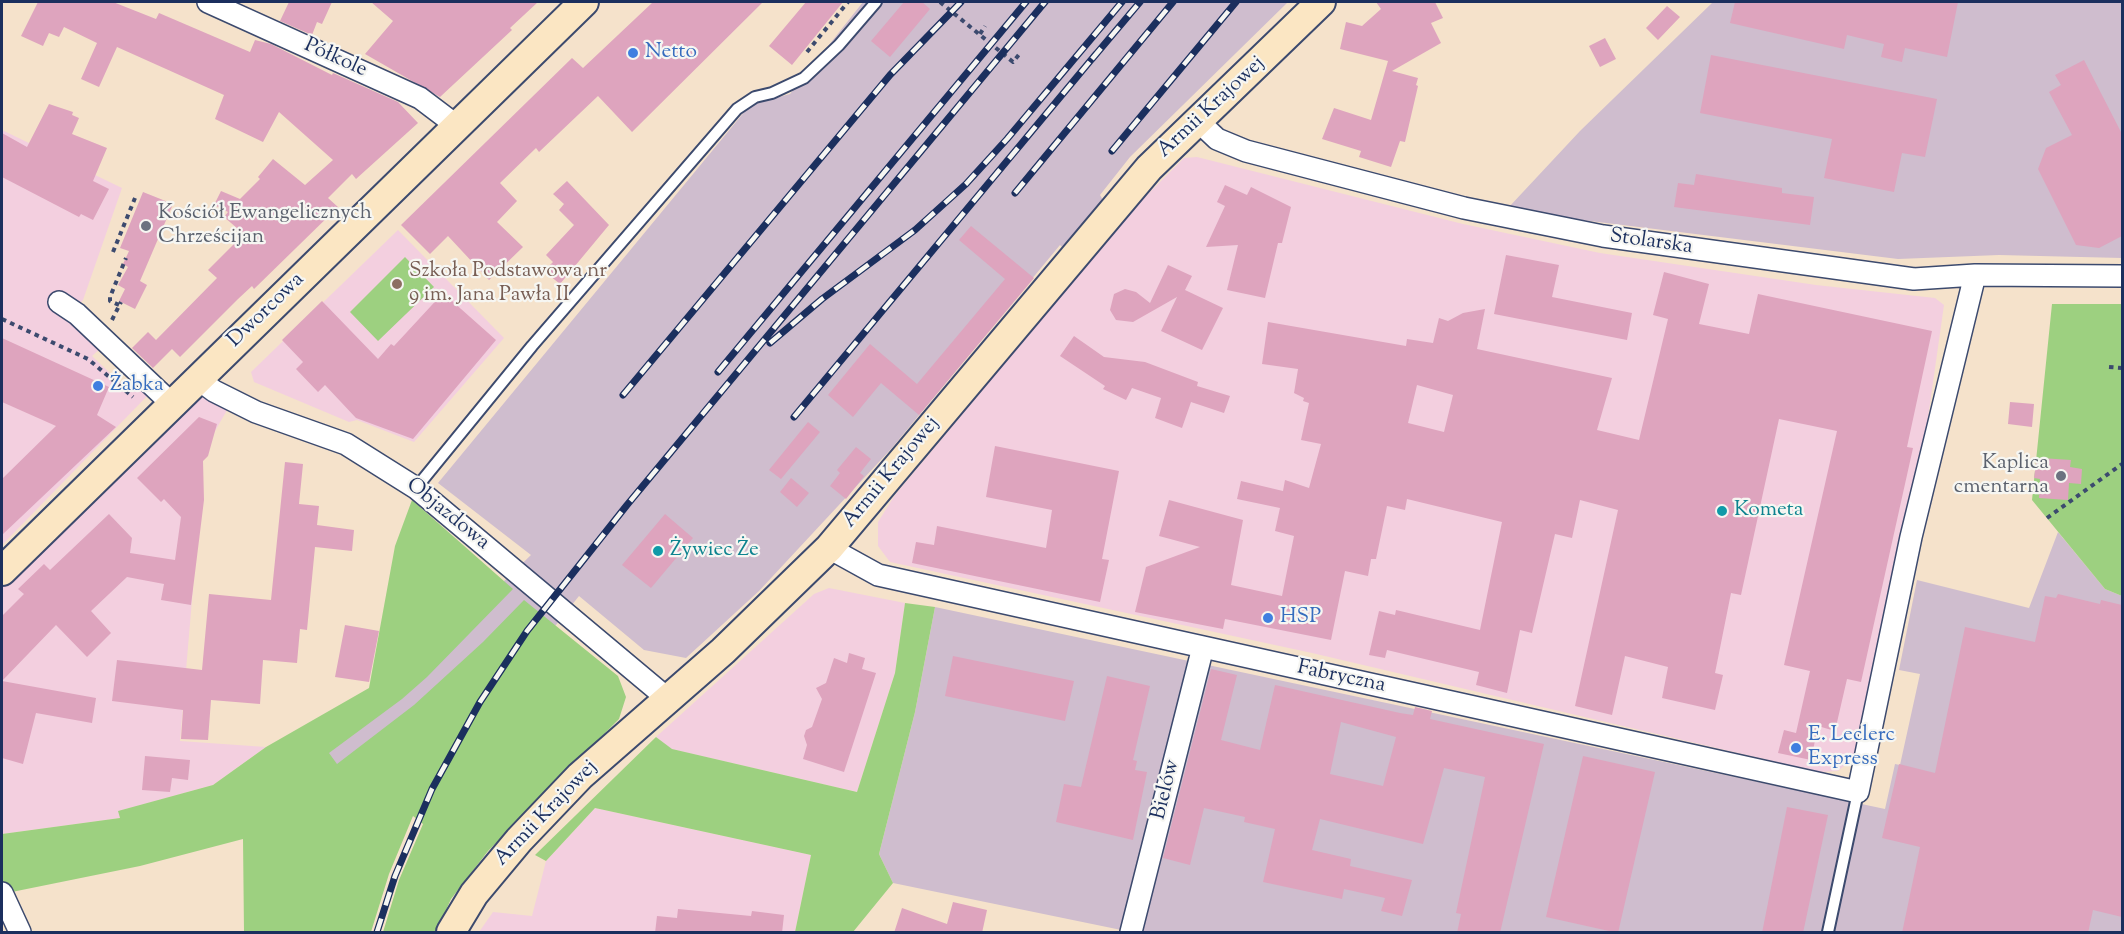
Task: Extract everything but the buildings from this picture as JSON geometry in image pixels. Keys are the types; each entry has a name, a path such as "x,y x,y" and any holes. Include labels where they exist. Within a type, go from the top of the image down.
{"street":[{"name":"Półkole","path":"208,2 420,98 456,126"},
{"name":"Dworcowa","path":"2,572 584,2"},
{"name":"Armii Krajowej","path":"451,933 474,894 519,840 580,776 772,605 830,548 1117,203 1321,2"},
{"name":"Stolarska","path":"1198,121 1216,139 1246,151 1464,208 1603,237 1914,279 1976,275 2122,276"},
{"path":"1858,792 1911,537 1976,275"},
{"path":"59,302 77,314 172,404"},
{"name":"Objazdowa","path":"198,379 223,396 266,417 346,444 416,488 668,699"},
{"name":"Fabryczna","path":"830,548 878,575 1858,792"},
{"name":"Bielów","path":"1131,933 1203,647"},
{"path":"2,893 20,933"}],"lane":[{"path":"416,488 532,346 737,109 755,97 772,93 804,78 838,45 876,2"},
{"path":"1828,933 1858,792"}],"path":[{"path":"804,78 794,67 848,2"},
{"path":"940,2 946,3 1013,62 1021,52"},
{"path":"980,34 986,26"},
{"path":"113,252 135,198"},
{"path":"109,327 120,304 110,301 110,297 126,258"},
{"path":"2,319 88,358 136,399"},
{"path":"2109,367 2122,368"},
{"path":"2047,518 2122,464"}],"shaded area":[{"path":"863,2 1288,2 1130,157 1100,195 1103,200 1062,247 1060,245 891,449 759,591 686,658 644,650 579,596 544,640 442,830 331,767 310,737 503,582 531,555 438,483 750,105 790,94"},
{"path":"1713,2 2122,2 2122,258 1999,255 1898,259 1582,220 1509,207 1580,131"},
{"path":"2,130 122,188 83,300 78,306 101,348 92,356 130,392 139,390 145,382 153,390 2,545"},
{"path":"1197,157 1463,224 1600,253 1816,285 1935,298 1944,305 1911,537 1859,749 1851,760 1838,771 1819,772 1312,653 890,562 878,546 878,522 895,495 1137,205 1184,158"},
{"name":"Szkoła Podstawowa nr 9 im. Jana Pawła II","path":"398,230 504,338 414,442 357,420 349,422 254,382 251,372"},
{"path":"198,379 231,403 193,470 193,588 180,741 266,747 213,785 119,811 120,818 2,834 2,571"},
{"path":"2058,532 2105,589 2122,596 2122,932 1131,932 893,883 879,854 915,712 935,607 1885,809 1895,764 1900,765 1920,674 1899,670 1917,580 2029,608"},
{"path":"829,588 905,603 895,673 857,792 671,749 656,737 814,594"},
{"path":"595,808 811,855 795,932 479,932 493,912 532,916 546,861"}],"green space":[{"path":"405,257 434,287 378,341 350,312"},
{"path":"2052,304 2122,304 2122,596 2105,589 2032,500"},
{"path":"412,500 513,589 427,677 402,699 329,753 337,764 414,705 483,642 524,600 618,676 626,697 619,719 488,851 451,899 436,932 383,932 399,880 423,824 413,816 389,874 371,932 244,932 243,839 140,866 2,894 2,834 120,818 118,811 213,785 266,747 369,688 395,546"},
{"path":"905,603 935,607 915,712 879,854 893,883 853,932 795,932 811,855 595,808 546,861 535,855 656,737 672,749 857,792 895,673"}],"railway":[{"path":"623,395 890,75 961,2"},
{"path":"718,372 1026,2"},
{"path":"377,932 395,876 432,789 480,702 527,631 627,505 1045,2"},
{"path":"770,343 822,299 915,230 966,184 1007,139 1122,2"},
{"path":"1092,59 1140,2"},
{"path":"1015,193 1173,2"},
{"path":"1112,151 1236,2"},
{"path":"794,417 1096,54"}],"place":[{"name":"Netto","path":"633,53"},
{"name":"Kościół Ewangelicznych Chrześcijan","path":"146,226"},
{"name":"Szkoła Podstawowa nr 9 im. Jana Pawła II","path":"397,284"},
{"name":"Żabka","path":"98,386"},
{"name":"Kaplica cmentarna","path":"2061,476"},
{"name":"Kometa","path":"1722,511"},
{"name":"Żywiec Że","path":"658,551"},
{"name":"HSP","path":"1268,618"},
{"name":"E. Leclerc Express","path":"1796,748"}]}
